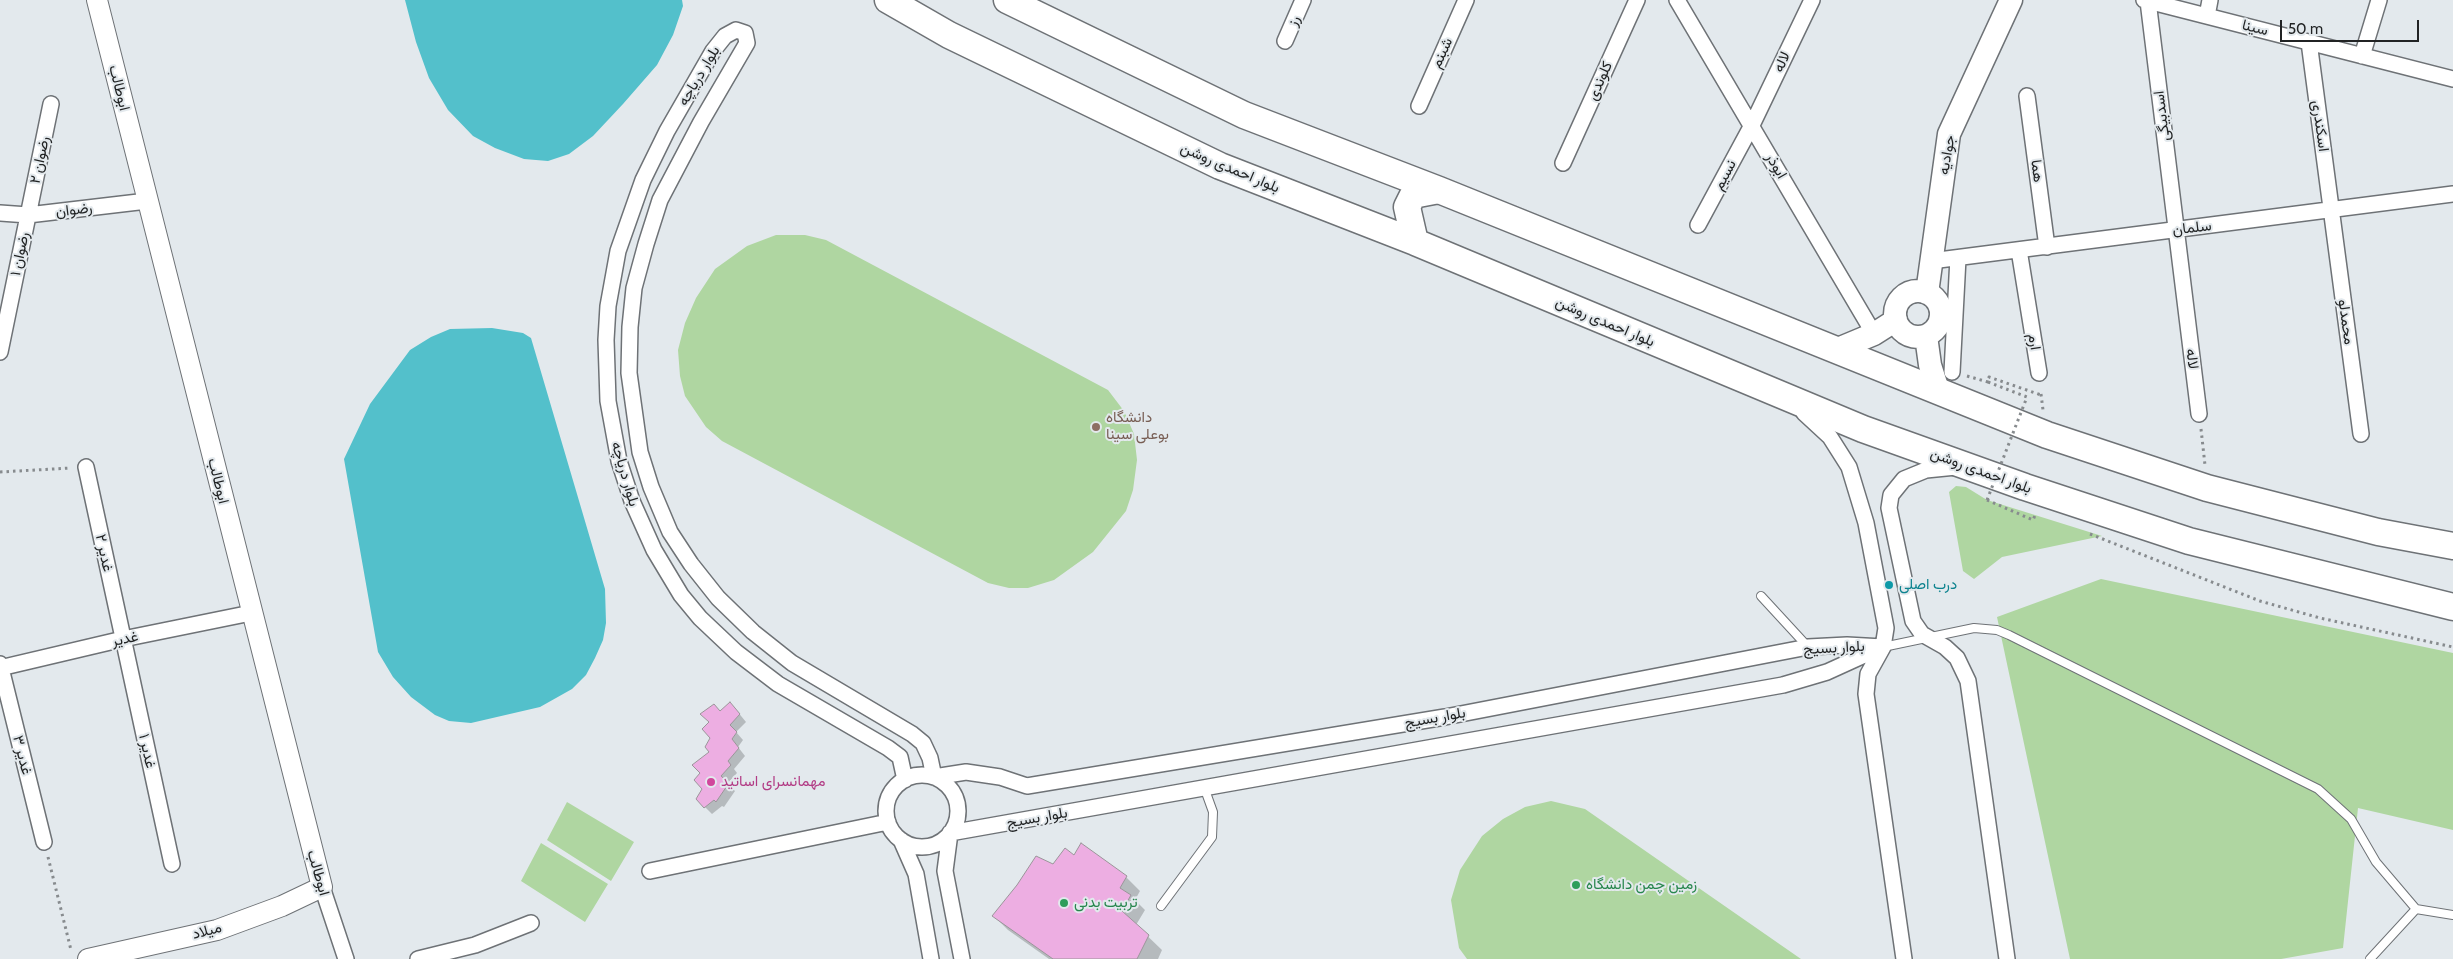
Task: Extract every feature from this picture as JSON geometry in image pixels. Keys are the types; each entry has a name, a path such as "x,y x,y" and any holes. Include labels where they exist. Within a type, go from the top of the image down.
{"highway":[{"name":"بلوار احمدی روشن","path":"888,0 949,35 1220,166 1415,242 1863,429 1966,466 2189,541 2346,579"},
{"path":"1007,0 1244,115 1439,190 1838,349 1945,381 2047,435 2207,488 2378,532 2453,546"},
{"path":"1415,242 1407,208 1413,195 1439,190"},
{"path":"2378,532 2453,536"},
{"path":"2346,579 2453,594"},
{"path":"2346,579 2453,607"}],"main road":[{"name":"جوادیه","path":"1927,293 1949,134 2011,0"},
{"path":"1917,291 1927,293 1936,299 1941,309 1941,320 1936,330 1926,336 1908,335 1900,329 1896,320 1896,310 1900,300 1907,294 1917,291"},
{"path":"1838,349 1874,334 1896,320"},
{"path":"1926,336 1930,366 1945,381"}],"street":[{"name":"ابوطالب","path":"97,0 322,888 346,959"},
{"name":"رز","path":"1285,41 1303,0"},
{"name":"شبنم","path":"1419,106 1466,0"},
{"name":"کلوندی","path":"1563,163 1637,0"},
{"name":"ابوذر","path":"1677,0 1874,334"},
{"name":"لاله","path":"1752,125 1812,0"},
{"path":"2207,16 2210,0"},
{"path":"2362,56 2379,0"},
{"name":"سینا","path":"2146,1 2453,79"},
{"name":"اسدبیگی","path":"2146,1 2176,230"},
{"name":"بلوار دریاچه","path":"905,780 900,758 888,748 778,684 736,652 700,618 681,595 654,550 632,501 619,461 608,401 606,340 608,306 618,252 643,180 667,131 713,51 725,36 736,30 744,33 747,43 701,122 660,200 634,288 630,327 629,373 640,452 651,487 670,532 691,564 718,598 753,632 792,663 912,734 923,743 930,758 934,777"},
{"name":"اسکندری","path":"2309,42 2331,210"},
{"name":"هما","path":"2027,96 2046,247"},
{"name":"رضوان ۲","path":"28,215 51,104"},
{"name":"نسیم","path":"1698,225 1752,125"},
{"name":"سلمان","path":"1931,261 2453,194"},
{"name":"رضوان","path":"0,213 28,215 147,201"},
{"name":"محمدلو","path":"2331,210 2361,434"},
{"name":"رضوان ۱","path":"0,352 28,215"},
{"name":"لاله","path":"2176,230 2199,414"},
{"name":"ارم","path":"2019,250 2038,373"},
{"path":"1945,381 1958,258"},
{"path":"1769,391 1818,423 1840,450 1850,467 1858,491 1872,552 1886,628 1883,647 1868,674 1866,694 1904,959"},
{"path":"1966,466 1914,473 1899,483 1889,502 1913,621 1918,629 1957,658 1968,681 2007,959"},
{"name":"غدیر ۲","path":"86,467 123,639"},
{"name":"غدیر","path":"0,667 123,639 251,613"},
{"name":"غدیر ۱","path":"123,639 172,864"},
{"name":"بلوار بسیج","path":"934,777 966,772 1000,778 1027,786 1445,717 1808,647 1847,645 1883,647"},
{"name":"بلوار بسیج","path":"950,833 1783,685 1827,672 1883,647"},
{"name":"غدیر ۳","path":"0,667 44,842"},
{"path":"950,833 933,845 911,845 901,840 893,832 888,822 886,809 895,787 905,780 924,775 934,777 944,782 952,791 956,801 958,812 956,823 950,833 945,871 962,959"},
{"path":"650,871 888,822"},
{"path":"901,840 916,874 931,959"},
{"name":"میلاد","path":"88,959 217,930 282,906 322,888"},
{"path":"418,959 475,945 531,924"}],"lane":[{"path":"1761,596 1808,647"},
{"path":"1883,647 1974,628 1998,630 2318,789 2351,819 2376,862 2416,909 2453,915"},
{"path":"1161,906 1212,837 1214,812 1204,787"},
{"path":"2370,959 2416,909"}],"path":[{"path":"2038,373 2047,435"},
{"path":"1988,382 1989,377 2041,395"},
{"path":"1945,381 1988,382 2027,397 1987,500 2033,520"},
{"path":"2199,414 2207,488"},
{"path":"0,472 86,467"},
{"path":"1982,491 1991,494"},
{"path":"2027,508 2045,515"},
{"path":"2089,533 2260,601 2320,618 2453,647"},
{"path":"44,842 73,959"}],"green space":[{"path":"776,235 805,235 826,240 1108,390 1124,411 1134,434 1137,460 1133,490 1126,511 1093,552 1054,580 1028,588 1009,588 988,583 722,441 706,427 685,396 680,376 678,350 685,323 696,298 715,269 747,246"},
{"path":"1956,486 1966,487 1987,500 2102,536 2002,557 1974,579 1963,571 1949,492"},
{"path":"2101,579 2453,653 2453,830 2358,808 2343,948 2281,959 2070,959 1997,617"},
{"name":"زمین چمن دانشگاه","path":"1551,801 1585,809 1801,959 1467,959 1459,948 1451,900 1460,870 1482,836 1503,819 1525,807"},
{"path":"567,802 634,842 611,881 547,840"},
{"path":"541,843 608,884 585,922 521,881"}],"water":[{"path":"405,0 682,0 683,6 673,35 657,65 593,136 569,154 548,161 524,159 495,148 473,136 448,110 429,78 416,42"},
{"path":"492,328 523,333 531,338 605,589 606,623 603,640 595,658 586,675 572,689 540,707 471,723 449,721 435,715 411,697 393,677 378,652 344,459 370,404 410,350 431,337 450,329"}],"building":[{"path":"730,702 740,714 730,725 737,732 732,739 739,748 728,761 731,765 721,776 729,783 716,802 714,800 704,808 696,799 702,789 694,780 700,773 692,765 709,752 705,747 710,738 702,729 709,722 700,714 714,704 720,711"},
{"name":"تربیت بدنی","path":"1081,843 1127,876 1120,888 1131,895 1122,911 1149,935 1137,959 1053,959 992,916 1017,885 1036,856 1053,864 1065,848 1074,855"}],"place":[{"name":"دانشگاه بوعلی سینا","path":"1096,427"},
{"name":"درب اصلی","path":"1889,585"},
{"name":"مهمانسرای اساتید","path":"711,782"},
{"name":"زمین چمن دانشگاه","path":"1576,885"},
{"name":"تربیت بدنی","path":"1064,903"}]}
